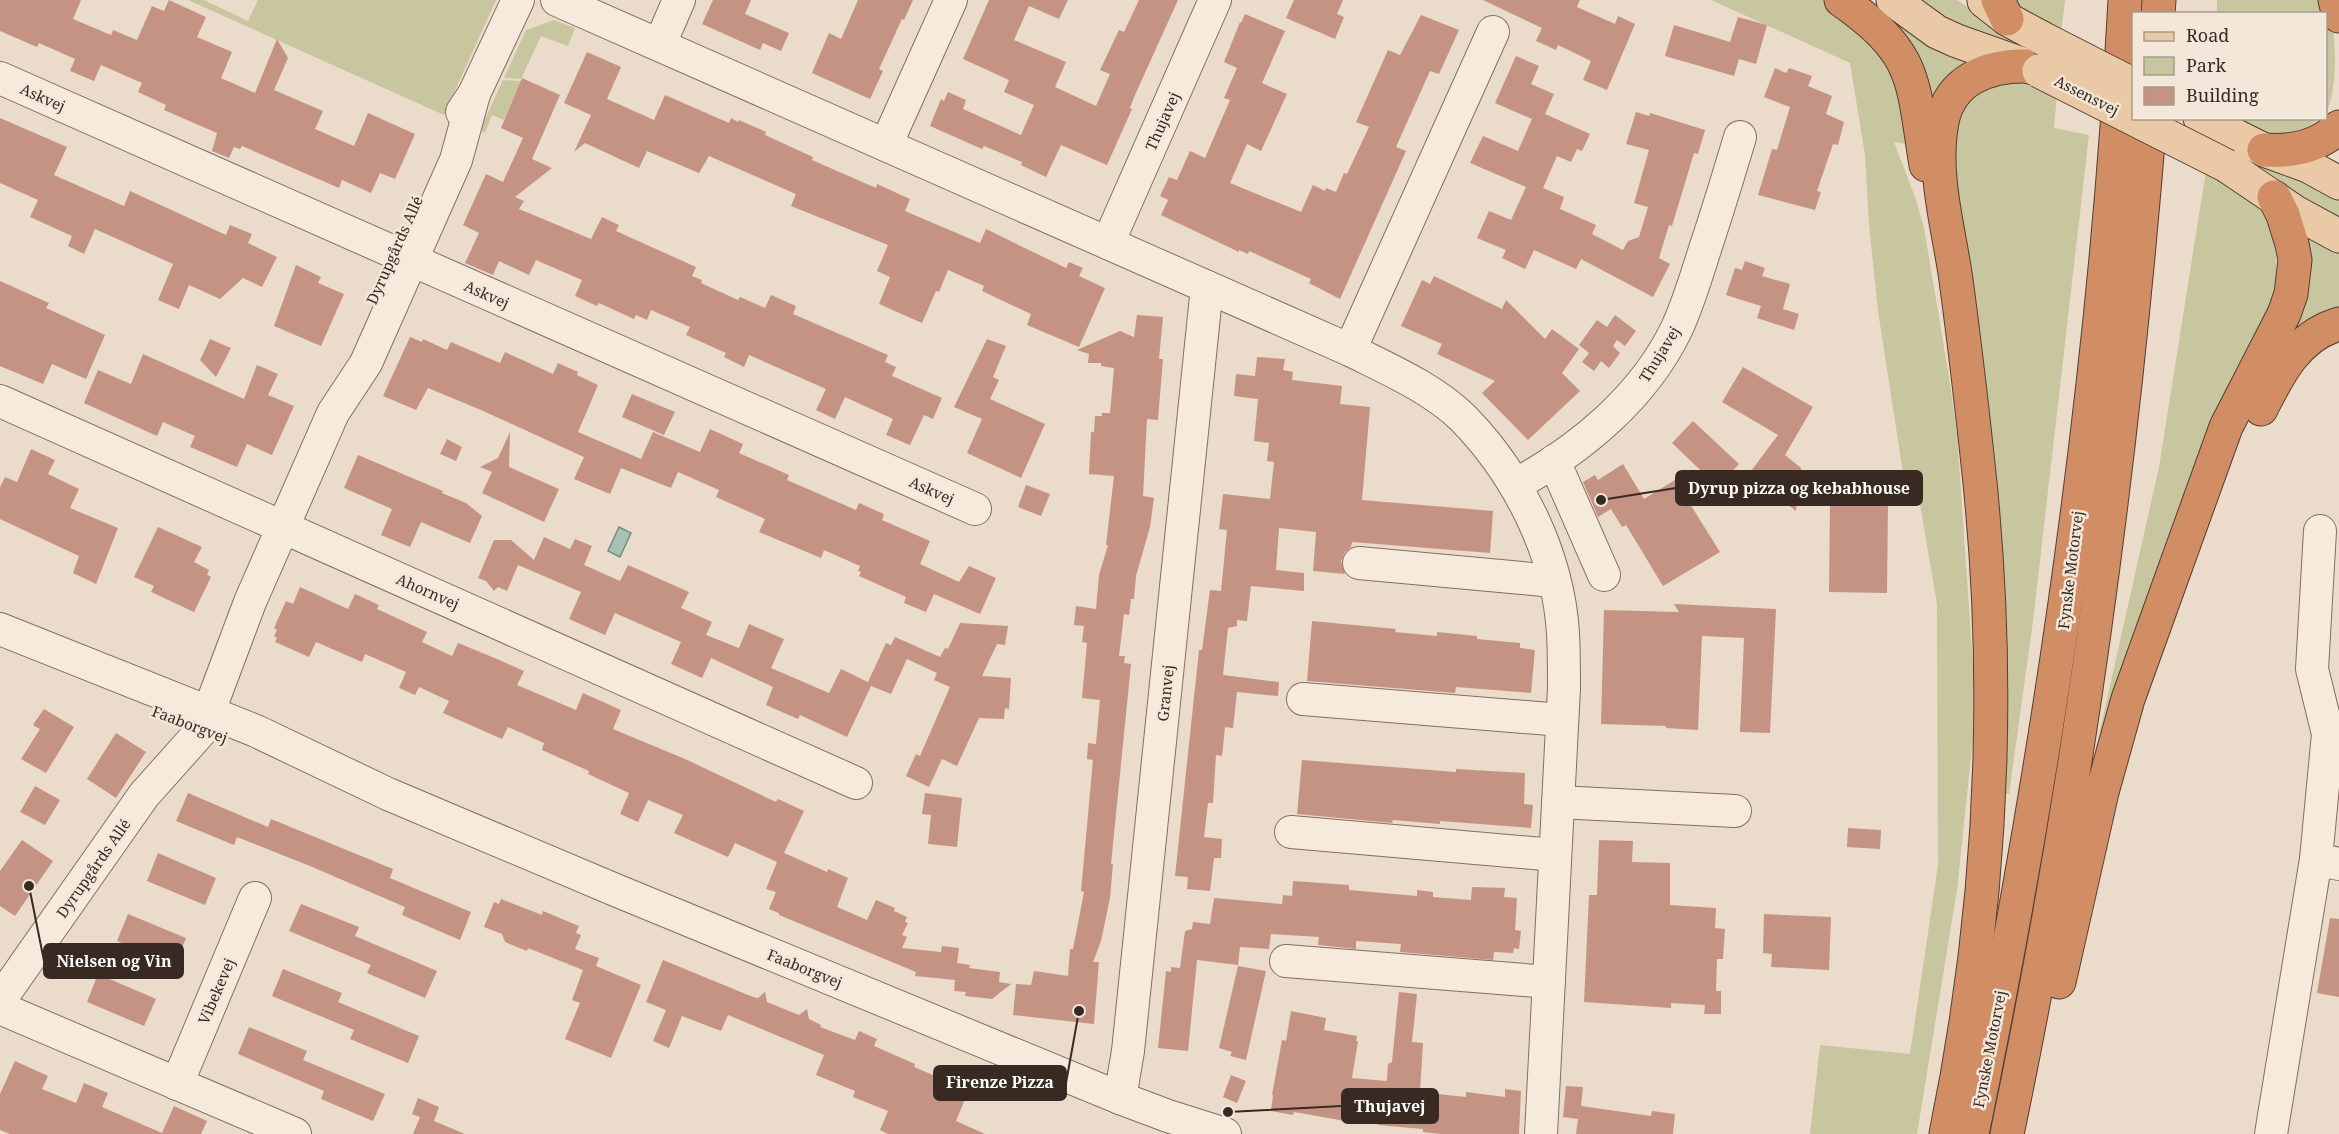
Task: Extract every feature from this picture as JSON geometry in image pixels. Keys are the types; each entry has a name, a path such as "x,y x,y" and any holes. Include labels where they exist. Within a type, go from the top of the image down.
{"highway":[{"path":"1841,0 1891,41 1902,58 1913,84 1944,281 1980,483"},
{"name":"Fynske Motorvej","path":"1972,1134 2031,829 2060,644 2085,451 2105,252 2125,0"},
{"path":"2335,0 2339,16"},
{"path":"1946,1134 1958,1077 1981,909 1991,756 1990,593 1980,483 1956,279 1941,185 1940,135 1946,106 1964,82 1994,68 2036,58"},
{"path":"2007,1134 2031,1020 2064,835 2091,661 2120,439 2140,254 2150,120"},
{"path":"2264,150 2298,149 2329,136 2339,127"},
{"path":"2016,1134 2041,1060 2102,792 2128,699 2226,427 2284,314 2291,294 2294,268 2292,244 2283,215 2274,197"},
{"path":"2180,558 2281,369 2294,352 2308,340 2339,324"}],"main road":[{"name":"Assensvej","path":"1893,0 1937,32 1957,41 2036,58 2132,85"},
{"name":"Assensvej","path":"1996,6 2036,58 2132,112"},
{"name":"Assensvej","path":"2146,120 2227,166 2317,225 2339,236"},
{"path":"2204,120 2264,150 2308,166 2339,183"}],"street":[{"name":"Dyrupgårds Allé","path":"0,1000 196,717 284,527 333,413 366,363 435,154 474,94 518,0"},
{"path":"557,0 1350,350 1425,390 1462,417 1515,485 1539,533 1554,580 1563,632 1562,720 1541,1134"},
{"path":"660,44 679,0"},
{"path":"886,145 951,0"},
{"name":"Thujavej","path":"1108,243 1215,0"},
{"path":"1350,350 1493,32"},
{"name":"Askvej","path":"0,78 975,509"},
{"name":"Thujavej","path":"1515,485 1554,461 1603,425 1628,401 1654,365 1676,329 1693,288 1740,137"},
{"name":"Granvej","path":"1120,1098 1128,1051 1207,287"},
{"name":"Ahornvej","path":"0,401 856,783"},
{"path":"1554,461 1604,575"},
{"path":"2271,1134 2328,862 2328,734 2312,669 2320,531"},
{"path":"1359,563 1554,580"},
{"name":"Faaborgvej","path":"1,630 196,717 388,794 1120,1098 1164,1125 1225,1134"},
{"path":"1303,699 1562,720"},
{"path":"1558,802 1735,811"},
{"path":"1292,832 1555,855"},
{"name":"Vibekevej","path":"177,1084 255,898"},
{"path":"1286,961 1549,982"},
{"path":"0,1008 295,1134"}],"green space":[{"path":"188,0 204,0 248,21 258,0 496,0 444,115"},
{"path":"1711,0 1825,0 1885,46 1916,145 1894,142 1924,228 1949,377 1957,434 1974,679 1973,738 1957,890 1917,1134 1810,1134 1820,1045 1910,1054 1938,865 1937,604 1920,504 1907,499 1878,311 1865,155 1850,63"},
{"path":"1854,0 1871,0 1891,18 1980,63 1935,118"},
{"path":"1915,0 1957,0 2032,48 2030,54 1962,29"},
{"path":"2013,0 2065,0 2061,33 2019,8"},
{"path":"2217,0 2328,0 2335,58 2333,89 2327,110 2327,12 2217,12"},
{"path":"554,20 575,28 568,46 541,36 521,79 504,78 526,30"},
{"path":"503,80 521,81 504,120 492,115 485,133 480,130"},
{"path":"2022,80 2057,95 2054,128 2089,135 2033,621 2009,794 2000,793 1951,172 1958,122 1969,100 1977,91 1989,85"},
{"path":"2233,120 2318,120 2307,127 2286,134 2254,129"},
{"path":"2234,149 2320,187 2339,200 2339,220 2283,188"},
{"path":"2206,171 2246,195 2266,217 2275,244 2274,302 2104,742 2096,748 2159,467"},
{"path":"2308,238 2339,251 2339,310 2290,339 2300,313 2308,279"}],"shaded area":[{"path":"619,527 631,533 620,557 608,551"}],"building":[{"path":"0,0 81,0 73,19 111,35 113,30 137,40 152,6 164,11 169,0 206,17 197,37 232,52 221,78 255,93 277,39 288,58 274,90 323,111 315,129 354,146 368,113 415,134 395,179 380,173 371,193 342,180 339,188 242,146 240,149 234,147 229,158 212,151 217,133 164,110 166,105 138,92 142,83 101,65 94,81 70,71 75,59 39,43 37,47 0,31"},
{"path":"713,0 751,0 745,14 789,33 781,51 763,43 760,50 702,24"},
{"path":"858,0 913,0 879,69 883,71 870,99 812,73 829,33 841,39"},
{"path":"989,0 1068,0 1059,19 1029,6 1014,40 1066,62 1055,87 1096,106 1110,74 1100,70 1119,30 1124,32 1139,0 1178,0 1135,95 1130,108 1132,109 1107,165 1061,145 1046,177 1021,165 1022,162 984,146 982,149 930,126 941,99 944,101 948,92 966,100 963,109 1021,135 1034,105 1004,92 1009,80 963,59"},
{"path":"1294,0 1343,0 1337,14 1344,17 1335,39 1286,18"},
{"path":"1483,0 1580,0 1577,7 1615,24 1618,16 1635,24 1607,90 1583,80 1591,61 1558,45 1556,50 1536,41 1542,28"},
{"path":"1245,14 1285,31 1262,83 1287,94 1261,151 1247,144 1230,183 1301,212 1313,185 1325,191 1326,188 1336,192 1344,173 1347,174 1369,127 1356,122 1388,50 1400,55 1421,15 1459,30 1439,74 1430,71 1396,147 1406,151 1340,299 1309,283 1311,279 1249,251 1248,254 1239,250 1239,252 1161,215 1168,200 1160,196 1169,177 1177,180 1190,151 1205,158 1230,100 1224,98 1237,68 1224,62"},
{"path":"1738,17 1767,25 1756,64 1739,59 1734,76 1665,56 1674,25 1730,42"},
{"path":"587,52 621,67 607,99 654,120 665,95 729,123 731,118 738,122 739,120 813,157 812,160 876,188 877,184 910,199 905,211 980,243 986,229 1066,268 1069,262 1083,268 1079,276 1105,288 1079,347 1027,325 1031,314 982,291 984,286 948,270 922,323 879,304 890,277 877,271 888,245 791,206 796,194 709,156 699,173 647,151 639,168 585,143 574,152 591,115 564,103"},
{"path":"1516,56 1539,66 1531,84 1554,94 1545,114 1590,134 1582,151 1577,149 1571,162 1557,156 1543,188 1564,197 1560,209 1596,225 1592,234 1623,250 1628,241 1639,237 1648,207 1634,203 1649,150 1626,144 1636,112 1649,116 1650,113 1705,130 1698,154 1694,153 1672,226 1669,225 1659,258 1670,264 1653,297 1581,259 1576,269 1534,250 1525,269 1502,258 1506,250 1477,238 1489,211 1511,220 1526,187 1470,163 1483,136 1518,151 1532,119 1495,103"},
{"path":"1775,68 1786,73 1789,68 1812,76 1808,86 1832,96 1826,114 1844,122 1838,145 1833,144 1817,191 1821,192 1815,210 1758,195 1772,149 1777,150 1790,107 1764,97"},
{"path":"522,78 560,95 532,159 552,168 515,197 524,201 519,209 591,239 602,217 619,225 616,231 696,267 692,276 702,280 701,283 738,300 740,297 765,308 771,295 796,306 793,314 888,355 885,362 896,367 892,376 942,398 933,419 924,415 910,445 886,435 893,419 845,397 835,419 816,410 826,389 749,355 744,367 724,357 726,353 686,335 690,327 651,310 647,320 636,315 634,319 599,303 597,306 575,296 582,280 536,260 529,275 499,261 493,275 465,263 479,233 463,225 486,174 503,182 523,138 501,128"},
{"path":"0,118 67,147 54,175 124,206 130,191 226,235 230,225 252,234 248,243 277,257 262,287 243,278 220,299 189,285 179,309 158,300 173,264 95,229 84,254 68,246 72,236 30,217 38,200 0,183"},
{"path":"1745,261 1765,268 1762,276 1790,284 1783,309 1799,314 1794,330 1757,318 1761,306 1726,295 1735,268 1742,270"},
{"path":"296,265 321,277 318,283 344,294 321,346 274,326"},
{"path":"1434,276 1502,309 1506,300 1545,339 1552,329 1579,349 1562,373 1580,391 1528,440 1482,393 1495,381 1437,354 1442,344 1401,326 1422,280 1430,284"},
{"path":"0,281 49,303 46,308 105,335 86,379 52,364 43,384 0,366"},
{"path":"1137,315 1163,317 1159,359 1163,359 1158,420 1147,419 1143,496 1154,498 1150,527 1136,576 1134,599 1131,599 1129,615 1124,614 1119,656 1125,656 1124,663 1131,664 1111,864 1113,864 1110,898 1101,941 1093,962 1099,962 1094,1024 1013,1015 1016,984 1031,985 1034,971 1068,976 1070,949 1073,949 1084,892 1081,891 1093,760 1087,759 1088,743 1096,744 1100,700 1082,698 1087,643 1082,642 1084,626 1074,625 1076,606 1096,609 1099,575 1108,545 1106,545 1114,476 1089,474 1091,432 1094,432 1095,416 1110,413 1114,368 1101,366 1101,363 1088,363 1089,354 1077,350 1120,331 1134,337"},
{"path":"1615,315 1636,331 1625,346 1617,340 1613,346 1620,353 1609,368 1601,361 1594,371 1582,362 1589,353 1579,345 1597,320 1607,327"},
{"path":"410,337 422,342 423,339 447,350 451,342 500,363 505,352 553,374 558,363 578,372 577,375 598,385 578,432 641,459 653,432 700,452 710,429 743,444 739,453 789,475 787,480 856,510 859,503 884,514 882,520 930,541 920,564 959,582 969,566 996,578 980,614 934,594 926,612 904,603 906,597 859,576 860,566 824,550 821,558 759,532 765,519 716,497 719,490 678,472 671,488 621,468 610,494 574,479 584,457 481,410 428,388 416,410 383,396"},
{"path":"210,339 231,348 216,377 200,360"},
{"path":"987,339 1006,346 993,377 999,380 990,399 1045,424 1021,478 967,453 982,419 954,407"},
{"path":"143,354 244,399 257,365 278,374 268,395 294,406 272,455 247,444 237,467 190,447 195,436 163,422 157,436 84,403 98,370 131,384"},
{"path":"1257,357 1285,359 1283,370 1293,372 1292,380 1342,386 1340,404 1370,407 1362,500 1493,511 1490,553 1352,542 1341,561 1345,574 1313,571 1316,532 1279,528 1276,570 1304,573 1304,591 1251,586 1247,621 1237,620 1237,626 1228,628 1223,675 1279,682 1278,696 1237,692 1233,728 1225,727 1222,756 1216,755 1213,803 1208,803 1204,837 1222,839 1221,858 1214,858 1210,891 1187,889 1188,877 1175,876 1199,650 1202,650 1210,590 1221,591 1227,530 1219,529 1223,494 1270,499 1274,462 1267,461 1269,443 1254,441 1258,399 1234,396 1236,374 1255,376"},
{"path":"1743,367 1813,407 1785,455 1801,468 1796,511 1774,494 1777,490 1751,471 1778,435 1722,402"},
{"path":"632,394 675,412 664,435 622,417"},
{"path":"1693,421 1739,464 1718,487 1672,443"},
{"path":"510,432 509,467 559,489 544,522 482,493 492,472 480,467 498,458"},
{"path":"447,439 462,447 456,461 440,454"},
{"path":"31,449 55,460 48,474 79,489 70,508 118,528 96,584 73,573 79,556 0,519 0,487 5,477 17,482"},
{"path":"358,455 466,503 482,516 470,543 421,522 410,547 381,535 392,509 344,488"},
{"path":"1623,464 1644,499 1675,480 1720,552 1663,586 1626,525 1622,527 1611,509 1598,517 1583,482 1595,475 1598,480"},
{"path":"1026,485 1050,494 1041,516 1018,507"},
{"path":"1830,502 1888,503 1887,593 1829,592"},
{"path":"158,527 202,547 194,562 209,570 207,575 211,577 194,612 151,592 154,586 134,577"},
{"path":"544,537 570,549 575,539 592,546 584,565 620,581 628,565 689,592 681,608 712,622 706,635 739,648 749,624 784,639 771,668 829,693 841,669 868,682 886,643 891,645 895,637 940,657 945,648 948,649 960,623 1008,626 1005,645 997,644 982,676 1011,678 1009,709 1005,708 1004,719 979,718 957,766 942,759 929,787 906,776 916,754 920,756 950,687 934,680 937,673 907,659 891,694 871,686 847,737 800,715 798,719 766,705 773,687 711,658 702,678 671,664 681,642 615,613 605,635 569,619 581,592 518,565 507,591 498,587 494,591 486,581 478,578 494,540 511,540 534,560"},
{"path":"300,587 348,609 355,594 379,605 377,609 427,632 422,642 452,656 458,643 497,659 524,671 517,685 576,710 583,693 621,710 613,729 685,759 776,802 778,799 804,811 784,853 827,872 828,869 848,878 837,907 867,920 876,900 895,908 894,911 907,917 905,922 908,923 902,935 907,937 902,948 941,952 942,946 959,948 957,963 970,965 969,968 1000,972 999,982 1011,984 992,999 965,996 966,992 954,991 955,980 915,976 916,972 779,915 769,909 776,892 766,889 777,862 735,843 728,857 674,833 683,815 648,800 638,822 620,814 629,793 588,774 589,771 542,750 544,743 508,727 502,739 443,713 449,701 419,687 415,695 399,688 406,672 365,654 362,662 316,642 309,657 275,642 277,638 274,636 277,630 274,628 286,601 293,604"},
{"path":"1674,604 1776,609 1770,733 1740,732 1744,638 1702,636 1698,730 1666,728 1666,726 1601,724 1604,610 1679,612"},
{"path":"1312,621 1396,629 1395,632 1437,636 1437,632 1477,636 1477,639 1520,643 1520,648 1535,650 1531,693 1456,687 1455,693 1307,681"},
{"path":"44,709 74,727 46,773 21,759 40,729 33,725"},
{"path":"116,733 146,752 116,798 87,779"},
{"path":"1302,760 1456,772 1456,769 1525,773 1524,804 1533,805 1531,828 1440,821 1440,824 1393,820 1392,823 1297,814"},
{"path":"35,786 60,800 45,825 20,812"},
{"path":"188,793 268,827 271,819 393,869 390,878 471,912 460,940 402,915 405,907 310,866 237,837 234,845 176,821"},
{"path":"925,793 962,798 957,847 928,844 931,815 922,814"},
{"path":"1848,828 1881,830 1880,849 1847,847"},
{"path":"22,840 53,861 15,916 0,906 0,871"},
{"path":"1599,840 1633,841 1632,862 1670,863 1670,905 1716,908 1715,928 1725,929 1723,959 1717,959 1716,991 1721,991 1721,1014 1704,1014 1705,1005 1671,1003 1671,1008 1584,1002 1589,895 1597,895"},
{"path":"158,853 216,878 205,905 147,881"},
{"path":"1293,881 1349,885 1349,890 1417,896 1417,890 1433,892 1433,897 1471,900 1472,887 1505,888 1504,897 1517,898 1515,930 1521,931 1519,949 1514,948 1513,953 1494,952 1493,960 1400,952 1401,944 1356,941 1356,949 1318,945 1319,937 1271,934 1269,949 1240,947 1238,965 1197,960 1188,1051 1158,1048 1166,971 1171,972 1171,967 1180,968 1185,931 1192,929 1193,922 1210,924 1214,898 1282,904 1283,895 1292,896"},
{"path":"501,899 542,915 543,911 579,926 576,933 581,935 575,949 599,958 596,966 641,985 611,1058 565,1039 580,1003 572,1000 583,970 528,948 527,951 505,942 502,934 484,927 494,902 499,904"},
{"path":"301,904 359,927 355,936 437,971 425,998 367,973 371,965 289,931"},
{"path":"128,914 186,938 175,965 117,941"},
{"path":"1764,914 1831,917 1829,970 1771,967 1772,954 1763,953"},
{"path":"2330,918 2339,919 2339,997 2317,993"},
{"path":"663,960 753,997 758,998 765,992 767,1002 799,1015 807,1009 809,1019 821,1025 820,1027 855,1040 859,1031 877,1039 874,1046 915,1064 914,1067 969,1090 956,1121 985,1134 888,1134 880,1130 888,1111 853,1097 855,1091 816,1075 824,1055 728,1015 721,1031 682,1016 669,1048 653,1041 666,1010 646,1002"},
{"path":"1238,966 1266,971 1246,1060 1230,1056 1232,1052 1219,1048"},
{"path":"283,969 342,993 338,1002 419,1036 408,1063 350,1039 354,1030 272,996"},
{"path":"98,974 156,999 144,1026 87,1002"},
{"path":"1399,992 1417,994 1412,1042 1423,1043 1420,1092 1466,1097 1466,1092 1505,1097 1505,1089 1521,1091 1519,1134 1441,1134 1423,1132 1423,1129 1378,1125 1380,1100 1349,1098 1345,1121 1294,1112 1293,1115 1271,1111 1282,1040 1286,1041 1291,1011 1326,1018 1324,1030 1357,1036 1352,1078 1387,1081 1388,1064 1392,1062"},
{"path":"249,1027 307,1051 303,1060 385,1094 373,1121 321,1099 324,1091 238,1054"},
{"path":"15,1061 48,1076 42,1089 76,1103 84,1083 108,1093 102,1107 162,1133 174,1106 207,1121 201,1134 10,1134 0,1130 0,1094"},
{"path":"1231,1075 1246,1081 1237,1103 1223,1097"},
{"path":"1566,1086 1583,1087 1581,1106 1651,1116 1652,1111 1675,1114 1673,1134 1576,1134 1578,1119 1563,1117"},
{"path":"418,1098 439,1107 434,1121 465,1134 413,1134 420,1117 412,1114"}],"place":[{"name":"Dyrup pizza og kebabhouse","path":"1601,500"},
{"name":"Nielsen og Vin","path":"29,886"},
{"name":"Firenze Pizza","path":"1079,1011"},
{"name":"Thujavej","path":"1228,1112"}]}
